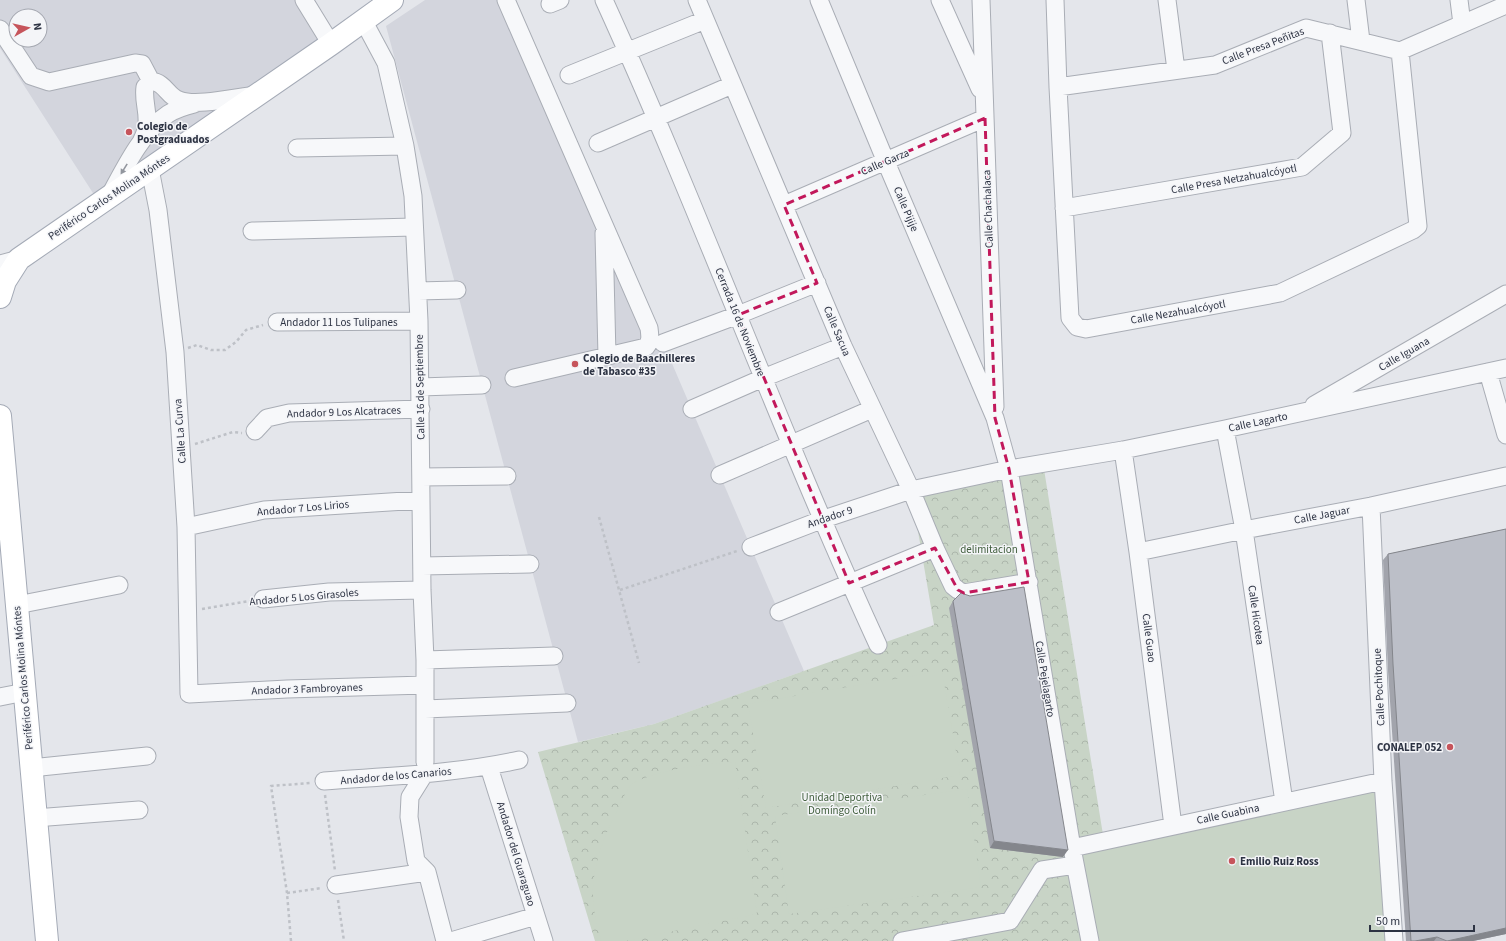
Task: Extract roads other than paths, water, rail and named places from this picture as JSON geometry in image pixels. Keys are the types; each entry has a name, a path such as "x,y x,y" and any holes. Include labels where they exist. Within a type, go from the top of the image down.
{"main road":[{"name":"Periférico Carlos Molina Móntes","path":"0,297 9,261 108,198 331,44 392,0"},
{"name":"Periférico Carlos Molina Móntes","path":"0,416 46,941"}],"street":[{"path":"304,0 331,44"},
{"path":"506,0 649,328 650,335 650,342 646,347 514,378"},
{"name":"Cerrada 16 de Noviembre","path":"604,0 628,52 822,520 878,645"},
{"name":"Calle Sacua","path":"697,0 843,346 953,586 964,593 1029,582"},
{"name":"Calle Pijije","path":"819,0 995,418"},
{"path":"940,0 983,96"},
{"name":"Calle Chachalaca","path":"981,0 983,96 995,418"},
{"name":"Calle Nezahualcóyotl","path":"1055,0 1070,318 1077,327 1086,329 1280,293 1413,230 1418,226 1400,51"},
{"path":"1167,0 1176,70"},
{"path":"1356,0 1361,41"},
{"path":"1459,0 1462,24"},
{"path":"1400,51 1506,5"},
{"name":"Calle 16 de Septiembre","path":"363,20 386,63 405,146 413,196 418,291 421,410 422,590 425,660 425,768"},
{"path":"569,76 705,20"},
{"name":"Calle Presa Peñitas","path":"1058,87 1215,64 1306,28 1400,51"},
{"path":"0,29 31,76 49,82 135,63 142,64 151,81 161,84 176,100 186,102 206,101 257,95"},
{"name":"Calle Presa Netzahualcóyotl","path":"1064,208 1302,167 1342,133 1330,33"},
{"path":"141,142 147,125 143,97 144,87 151,81"},
{"path":"598,143 732,85"},
{"path":"108,198 141,142 158,121 170,112 184,106 206,101"},
{"name":"Calle Garza","path":"784,205 985,118"},
{"path":"297,148 405,146"},
{"name":"Calle La Curva","path":"150,169 158,210 175,352 186,527 189,694"},
{"path":"604,225 607,356"},
{"path":"252,231 414,227"},
{"path":"663,342 738,315 817,283"},
{"path":"418,291 457,290"},
{"name":"Calle Iguana","path":"1301,413 1506,294"},
{"name":"Andador 11 Los Tulipanes","path":"277,322 419,321"},
{"path":"692,408 843,346"},
{"name":"Calle Lagarto","path":"1009,468 1123,450 1506,368"},
{"path":"1488,372 1506,435"},
{"path":"420,387 482,386"},
{"path":"720,475 872,409"},
{"name":"Andador 9 Los Alcatraces","path":"254,431 267,418 289,413 421,410"},
{"name":"Calle Pejelagarto","path":"995,418 1009,468 1072,848 1090,941"},
{"name":"Calle Hicotea","path":"1225,429 1244,530 1284,802"},
{"name":"Calle Guao","path":"1123,450 1138,552 1173,826"},
{"name":"Andador 9","path":"751,547 822,520 910,490 1009,468"},
{"path":"421,477 506,476"},
{"name":"Calle Jaguar","path":"1138,552 1371,506 1506,476"},
{"name":"Andador 7 Los Lirios","path":"186,527 264,510 421,500"},
{"name":"Calle Pochitoque","path":"1371,506 1384,781 1394,941"},
{"path":"779,612 935,548"},
{"path":"422,566 530,564"},
{"path":"17,605 119,585"},
{"name":"Andador 5 Los Girasoles","path":"263,599 329,592 422,590"},
{"path":"425,660 554,656"},
{"name":"Andador 3 Fambroyanes","path":"189,694 425,684"},
{"path":"0,697 25,692"},
{"path":"425,709 567,703"},
{"path":"31,768 148,756"},
{"name":"Andador de los Canarios","path":"324,782 425,768 489,767 519,760"},
{"name":"Andador del Guaraguao","path":"489,767 544,941"},
{"path":"425,768 410,797 409,817 416,861 427,872 446,941"},
{"name":"Calle Guabina","path":"1072,848 1384,781"},
{"path":"35,818 139,810"},
{"path":"902,941 1010,921 1042,870 1075,865"},
{"path":"336,885 427,872"},
{"path":"451,941 536,916"}],"place":[{"name":"Colegio de Postgraduados","path":"129,132"},
{"name":"Colegio de Baachilleres de Tabasco #35","path":"575,364"},
{"name":"CONALEP 052","path":"1450,747"},
{"name":"Emilio Ruiz Ross","path":"1232,861"}],"park label":[{"name":"delimitacion","path":"989,549"},
{"name":"Unidad Deportiva Domíngo Colín","path":"842,803"}]}
